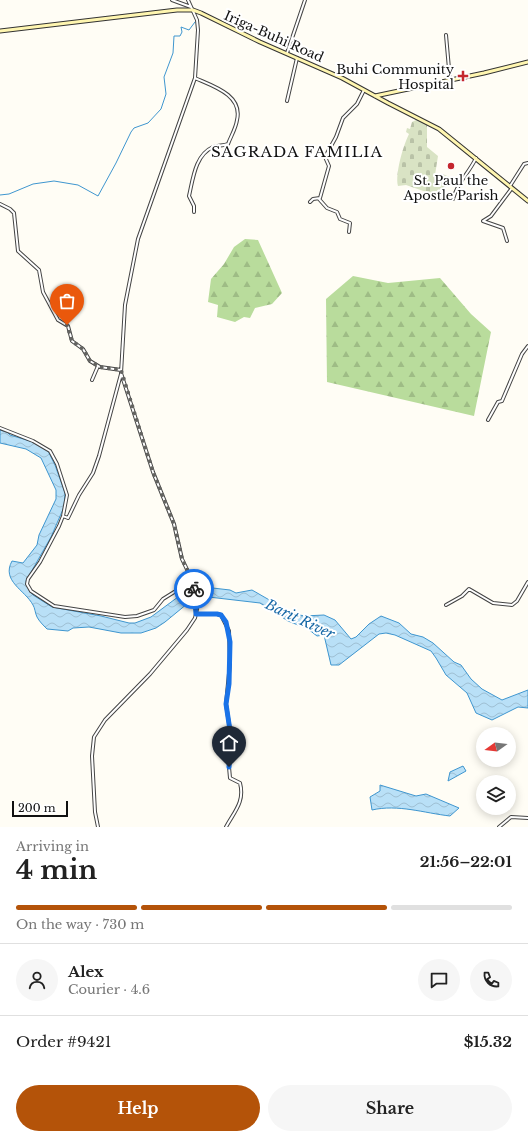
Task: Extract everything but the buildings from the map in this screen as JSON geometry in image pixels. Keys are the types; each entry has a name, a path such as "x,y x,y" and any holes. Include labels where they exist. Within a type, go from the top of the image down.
{"main road":[{"path":"0,31 192,8"},
{"name":"Iriga-Buhi Road","path":"192,8 286,54 342,78 439,129 528,201"},
{"path":"375,96 528,62"}],"street":[{"path":"172,0 192,8"},
{"path":"63,516 68,518 79,495 93,473 100,456 121,371 125,305 138,239 195,78 198,30 197,20 188,0"},
{"path":"286,54 305,0"},
{"path":"446,35 450,80"},
{"path":"287,101 297,58"},
{"path":"194,212 194,206 189,196 196,168 204,152 215,146 228,144 237,123 238,115 237,105 231,97 195,78"},
{"path":"319,199 329,166 325,160 326,154 336,137 342,118 357,104 364,90"},
{"path":"453,199 456,188 476,158"},
{"path":"507,241 503,228 483,221 493,214 511,187 523,164 528,163"},
{"path":"310,202 313,199 319,199 328,208 338,213 340,219 350,223 349,232"},
{"path":"0,204 10,209 14,213 18,251 39,270 42,291 58,320 67,325 73,342 83,349 88,359 98,366 121,371"},
{"path":"488,420 498,402 502,400 522,354 528,346"},
{"path":"92,380 98,366"},
{"path":"98,827 95,812 92,756 94,737 101,726 161,662 187,630 196,614 196,600 193,582 182,559 174,524 153,472 121,371"},
{"path":"0,428 33,441 50,451 57,464 67,495 63,516 40,562 27,582 31,591 45,602 54,606 112,616 132,617 154,610 163,599 187,584 193,582"},
{"path":"446,605 462,596 469,589 493,603 512,605 517,601 528,582"},
{"path":"196,614 221,615 226,622 230,638 229,684 226,704 231,737 229,767 230,778 240,783 242,798 239,808 226,827"},
{"path":"499,827 511,817 528,818"}],"green space":[{"path":"416,120 427,124 427,147 438,156 435,175 442,174 450,177 441,197 406,185 398,186 397,181 400,160 409,134 406,132 407,128 410,129 412,122"},
{"path":"245,239 258,240 282,293 272,304 255,308 250,318 244,317 235,322 217,317 218,305 208,302 211,279 224,264 234,247"},
{"path":"353,276 388,283 440,278 471,314 491,332 474,416 327,382 326,299"}],"water":[{"name":"Barit River","path":"0,430 7,432 10,435 33,442 47,449 55,465 65,493 64,507 51,537 26,581 29,590 33,595 52,607 135,623 151,617 190,588 204,587 230,590 236,593 252,590 292,613 304,616 324,615 335,620 351,639 356,637 369,624 381,616 399,623 411,634 423,637 433,643 454,662 461,665 471,679 482,689 502,700 528,690 528,708 518,707 492,720 476,713 467,693 446,675 431,651 395,635 386,633 379,634 339,665 331,665 324,635 317,636 308,629 288,621 260,603 200,596 193,599 156,628 141,633 121,633 89,627 73,628 68,631 47,629 36,615 34,606 15,585 9,568 12,561 23,563 37,545 39,535 56,499 56,490 41,458 26,449 0,443"},
{"path":"463,766 466,771 448,781 450,772"},
{"path":"380,785 416,796 426,794 459,808 450,816 401,808 382,808 372,810 370,797 380,791"}],"waterway":[{"path":"0,195 9,194 33,184 54,181 78,185 98,196 131,132 134,128 148,123 161,109 166,94 164,77 173,53 174,36 180,36 182,32 181,27 189,30 195,22"}],"way so far":[{"path":"67,325 72,341 86,352 90,361 100,367 121,370 153,472 174,524 179,540 182,559 193,582 194,589"}],"place":[{"name":"Buhi Community Hospital","path":"463,76"},
{"name":"St. Paul the Apostle Parish","path":"451,166"}],"district":[{"name":"SAGRADA FAMILIA","path":"297,152"}],"route":[{"path":"194,589 197,609 196,614 221,615 226,622 229,631 230,663 226,704 231,737 229,767"}]}
